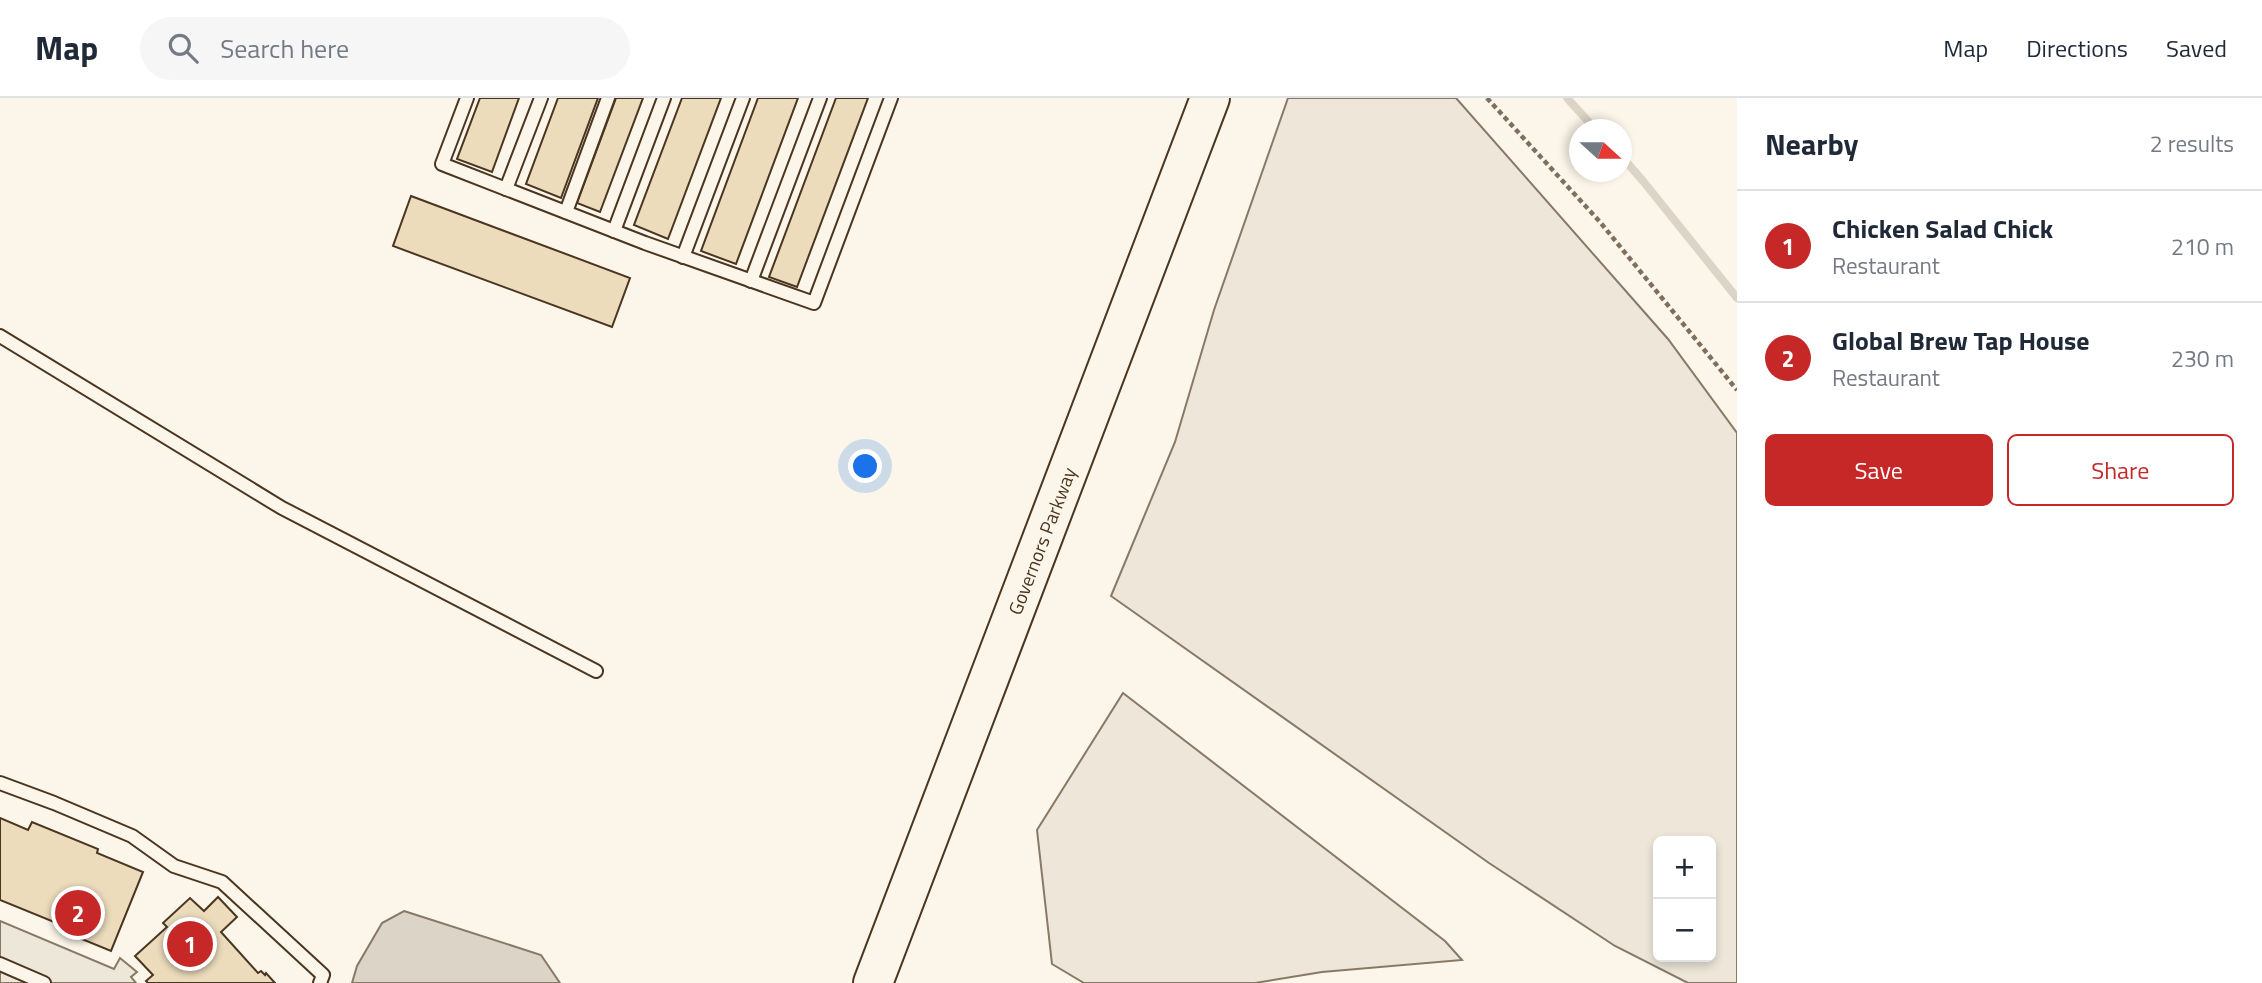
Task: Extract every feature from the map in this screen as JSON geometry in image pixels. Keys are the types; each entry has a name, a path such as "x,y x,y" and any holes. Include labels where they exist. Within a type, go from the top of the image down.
{"main road":[{"name":"Governors Parkway","path":"873,983 1210,98"}],"lane":[{"path":"467,98 442,164 683,257 814,303 891,98"},
{"path":"506,189 541,98"},
{"path":"566,212 608,98"},
{"path":"614,231 664,98"},
{"path":"683,257 743,98"},
{"path":"751,281 820,98"},
{"path":"0,336 282,508 596,671"},
{"path":"0,783 132,836 174,866 222,882 323,975 320,983"},
{"path":"0,964 44,983"}],"path":[{"path":"1487,98 1600,222 1737,390"}],"shaded area":[{"path":"1288,98 1456,98 1668,339 1737,433 1737,983 1688,983 1615,946 1489,863 1111,596 1175,442 1214,310"},
{"path":"1123,693 1445,941 1462,960 1322,972 1255,983 1084,983 1052,964 1037,830"},
{"path":"404,911 541,955 560,983 352,983 357,966 382,923"},
{"path":"0,921 114,969 120,958 137,972 131,977 136,983 0,983"}],"building":[{"path":"480,98 519,98 492,172 457,159"},
{"path":"558,98 598,98 561,198 526,184"},
{"path":"616,98 643,98 600,212 577,203"},
{"path":"682,98 721,98 668,239 634,225"},
{"path":"758,98 798,98 736,264 701,251"},
{"path":"836,98 868,98 797,287 769,277"},
{"path":"411,196 630,278 612,327 393,246"},
{"path":"0,818 28,830 32,822 98,849 97,853 143,872 111,951 67,933 69,928 0,900"},
{"path":"218,897 237,917 221,932 258,973 266,973 275,983 148,983 146,981 153,975 135,956 167,927 163,923 190,898 204,911"}],"waterway":[{"path":"1567,98 1586,119"},
{"path":"1632,168 1737,298"}],"place":[{"name":"Global Brew Tap House","path":"78,913"},
{"name":"Chicken Salad Chick","path":"190,944"}]}
